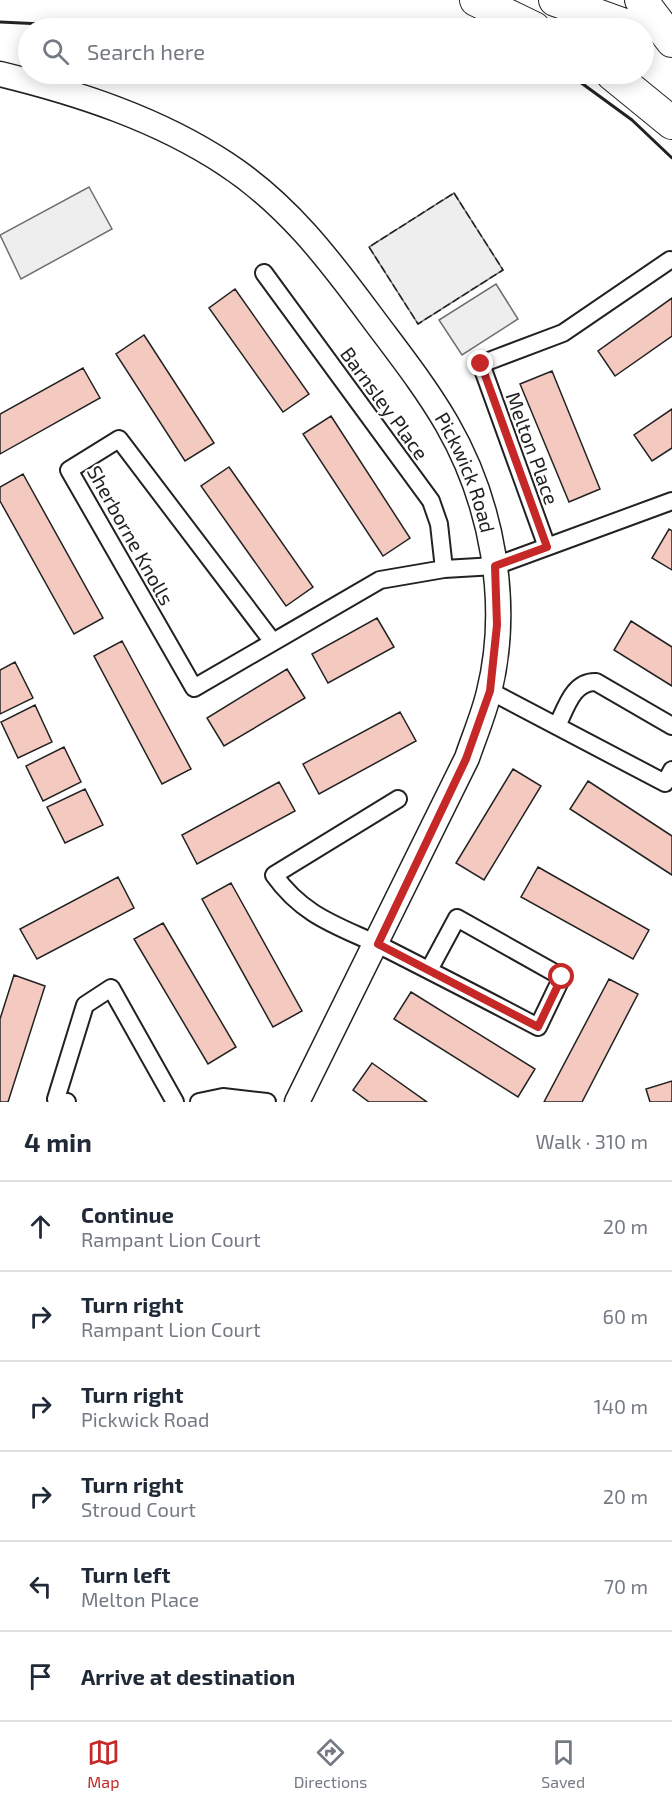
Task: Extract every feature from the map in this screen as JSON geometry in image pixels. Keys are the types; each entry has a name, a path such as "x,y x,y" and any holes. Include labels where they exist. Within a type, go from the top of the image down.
{"highway":[{"path":"463,0 488,6 513,18"},
{"path":"555,0 605,18"},
{"path":"586,0 616,18"},
{"path":"641,0 672,42"},
{"path":"654,36 672,42"},
{"path":"624,84 672,123"}],"street":[{"name":"Pickwick Road","path":"0,74 18,79"},
{"name":"Pickwick Road","path":"35,84 78,96 161,129 225,163 284,208 317,244 412,372 446,423 472,476 488,528 495,566 497,625 490,691 466,759 378,944 297,1102"},
{"name":"Melton Place","path":"547,547 481,364 563,333 670,260"},
{"name":"Barnsley Place","path":"264,273 431,501 439,524 444,569"},
{"name":"Sherborne Knolls","path":"273,642 119,439 69,470 194,688 273,642 380,579 444,569 495,566 672,501"},
{"path":"557,726 577,687 585,682 596,682 672,726"},
{"path":"490,691 665,783 672,770"},
{"path":"398,799 274,875 289,897 315,915 378,944 538,1027 562,977 457,918 429,970"},
{"path":"67,1102 56,1099 85,1005 111,988 175,1102"},
{"path":"199,1102 223,1097 267,1102"}],"shaded area":[{"path":"89,187 112,229 21,279 0,235"},
{"path":"454,193 503,270 418,324 369,247"},
{"path":"496,284 518,319 462,355 439,320"}],"building":[{"path":"235,289 309,394 283,412 209,308"},
{"path":"672,298 672,336 615,376 598,351"},
{"path":"144,335 214,443 185,461 116,354"},
{"path":"83,368 100,398 0,454 0,414"},
{"path":"552,371 600,489 569,502 520,384"},
{"path":"672,409 672,448 652,461 634,435"},
{"path":"331,416 410,538 383,556 303,434"},
{"path":"229,467 313,587 286,606 201,486"},
{"path":"23,474 103,618 74,634 0,501 0,487"},
{"path":"669,529 672,531 672,570 652,558"},
{"path":"377,618 394,647 328,683 312,654"},
{"path":"631,621 672,647 672,686 614,650"},
{"path":"122,641 191,769 162,784 94,656"},
{"path":"15,662 33,698 0,714 0,670"},
{"path":"287,669 305,698 224,746 207,718"},
{"path":"35,705 52,742 18,758 1,722"},
{"path":"400,712 416,741 319,794 303,764"},
{"path":"64,747 81,782 43,801 26,766"},
{"path":"513,769 541,786 484,880 456,863"},
{"path":"588,781 672,836 672,875 570,809"},
{"path":"279,782 295,811 197,864 182,835"},
{"path":"85,789 103,825 65,843 47,807"},
{"path":"538,867 649,930 633,959 521,897"},
{"path":"118,877 134,908 37,959 20,929"},
{"path":"231,883 302,1011 273,1027 202,899"},
{"path":"163,923 236,1047 208,1064 134,939"},
{"path":"14,975 45,986 8,1102 0,1102 0,1019"},
{"path":"609,979 638,994 582,1102 544,1102"},
{"path":"411,992 535,1069 518,1097 394,1019"},
{"path":"372,1063 427,1102 369,1102 353,1090"},
{"path":"672,1081 672,1102 650,1102 646,1089"}],"fence":[{"path":"454,193 503,270 418,324 369,247 454,193"}],"wall":[{"path":"0,22 18,23"},
{"path":"583,84 632,120 672,158"}],"route":[{"path":"481,364 547,547 495,566 497,625 490,691 466,759 378,944 538,1027 562,977"}]}
